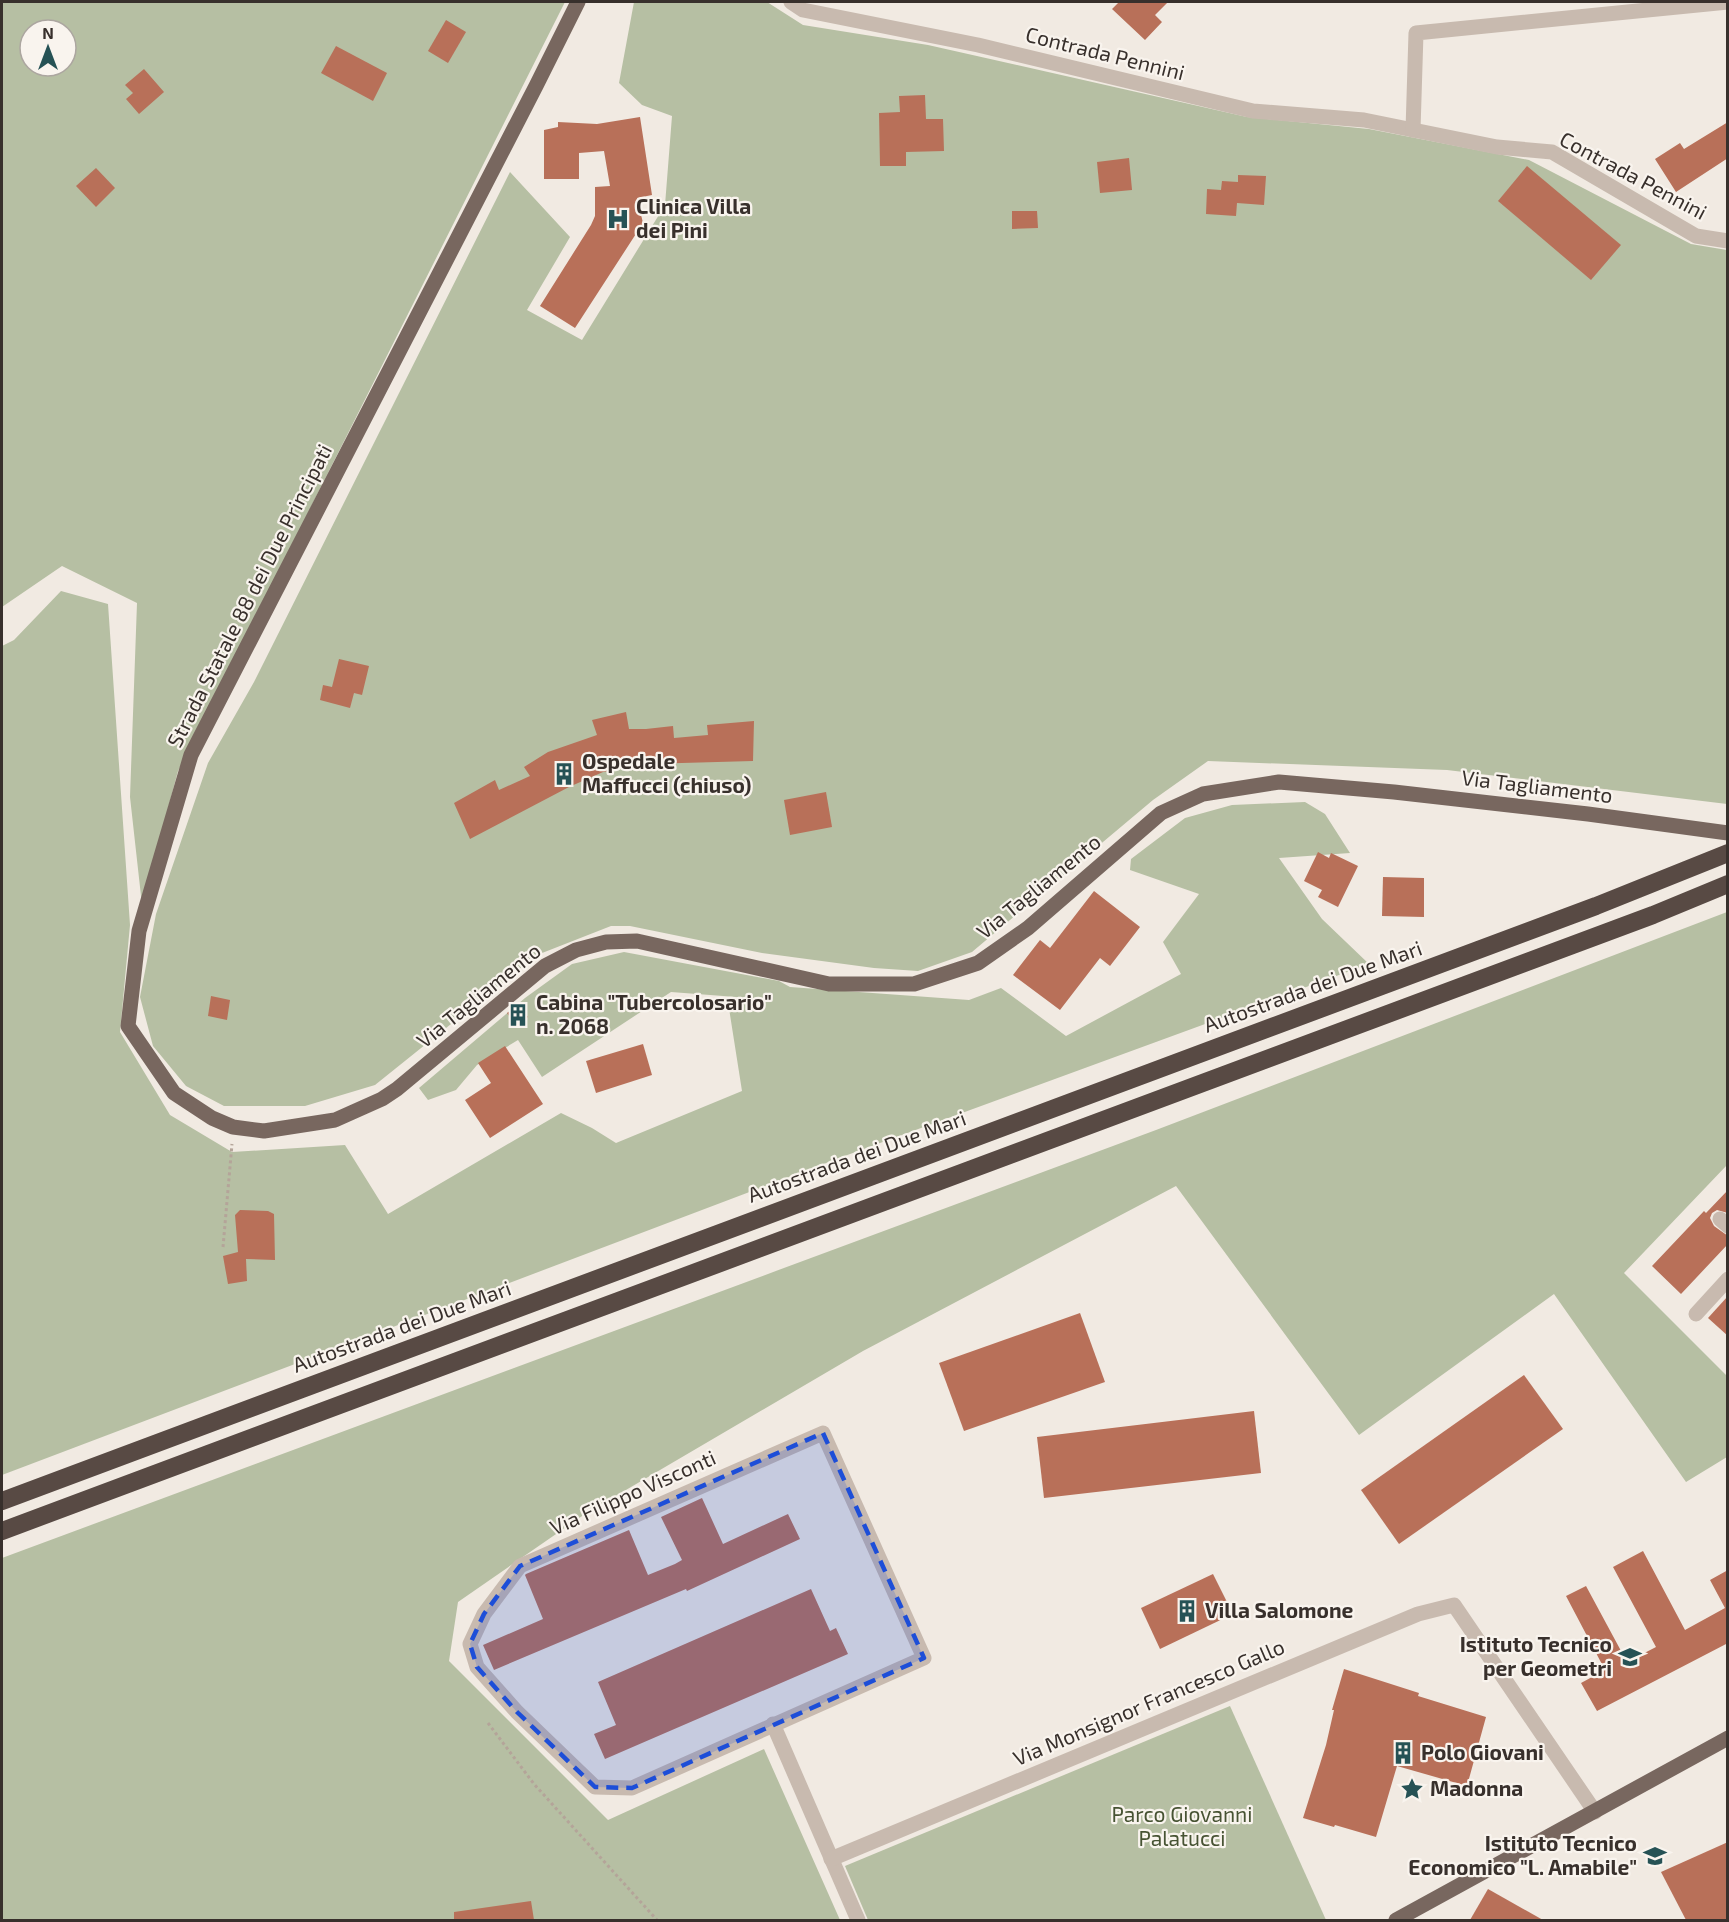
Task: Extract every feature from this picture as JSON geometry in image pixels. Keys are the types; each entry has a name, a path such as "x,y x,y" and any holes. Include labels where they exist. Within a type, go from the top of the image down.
{"highway":[{"name":"Autostrada dei Due Mari","path":"2,1501 1596,906 1723,855"},
{"path":"2,1531 1653,915 1728,884"}],"main road":[{"name":"Strada Statale 88 dei Due Principati","path":"382,1099 335,1120 264,1131 233,1127 212,1118 174,1093 128,1026 139,931 191,755 578,2"},
{"name":"Via Tagliamento","path":"382,1099 545,966 576,950 606,942 637,941 829,984 914,984 978,963 1028,928 1161,813 1203,794 1279,782 1394,792 1588,814 1728,833"},
{"path":"1396,1920 1728,1738"}],"street":[{"name":"Contrada Pennini","path":"791,2 803,10 978,45 1253,111 1364,120 1497,147 1552,152 1696,236 1728,241"},
{"path":"1413,130 1416,33 1728,2"},
{"path":"1696,1314 1728,1279"},
{"name":"Via Filippo Visconti","path":"823,1433 924,1658 773,1724 632,1788 595,1787 517,1712 477,1667 470,1644 484,1614 520,1566 823,1433"},
{"name":"Via Monsignor Francesco Gallo","path":"831,1859 1418,1614 1454,1605 1595,1812"},
{"path":"773,1724 858,1920"}],"path":[{"path":"223,1247 230,1188 233,1127"},
{"path":"488,1723 534,1784 657,1920"}],"highlighted area":[{"path":"823,1433 924,1658 632,1788 595,1787 517,1712 477,1667 470,1644 484,1614 520,1566"}],"green space":[{"path":"2,2 565,2 178,771 142,905 130,797 137,603 62,566 2,607"},
{"path":"634,2 767,2 803,25 928,45 1247,117 1369,129 1529,160 1691,244 1727,250 1727,804 1447,770 1208,761 1153,800 972,952 918,971 874,968 762,953 630,926 611,926 537,955 375,1085 305,1106 224,1106 186,1086 153,1046 140,997 156,914 208,763 254,682 510,172 570,237 527,310 582,340 665,205 672,116 642,105 619,83"},
{"path":"61,591 108,604 130,925 120,1032 170,1115 232,1152 345,1145 388,1214 561,1113 616,1143 742,1091 728,1002 749,998 671,992 542,1077 518,1040 477,1065 456,1090 428,1100 419,1088 525,998 572,964 624,952 779,981 790,987 969,1000 1001,988 1066,1036 1181,974 1163,942 1199,894 1130,870 1131,859 1185,818 1232,805 1305,802 1325,814 1350,853 1279,858 1322,919 1369,964 850,1154 2,1475 2,646 14,640"},
{"path":"1727,912 1727,1165 1624,1273 1727,1376 1727,1457 1686,1482 1554,1294 1359,1435 1176,1186 863,1351 585,1514 458,1602 449,1661 608,1820 764,1749 840,1920 2,1920 2,1558 1156,1130"},
{"name":"Parco Giovanni Palatucci","path":"1230,1706 1326,1920 868,1920 845,1866"}],"building":[{"path":"1119,2 1168,2 1155,15 1162,22 1145,40 1112,9"},
{"path":"446,20 466,32 448,63 428,51"},
{"path":"336,46 387,73 373,101 321,73"},
{"path":"144,69 164,92 139,114 126,99 133,93 125,85"},
{"path":"925,95 926,119 943,119 944,151 906,152 906,166 880,166 879,113 900,112 899,96"},
{"name":"Clinica Villa dei Pini","path":"640,117 652,195 637,198 643,223 575,328 540,306 591,225 595,216 595,187 610,186 604,151 579,153 579,179 544,179 544,130 558,127 558,122 597,124"},
{"path":"1728,122 1728,158 1676,192 1655,159 1680,143 1684,149"},
{"path":"1129,158 1132,190 1100,193 1097,162"},
{"path":"1527,166 1621,245 1591,280 1498,201"},
{"path":"96,168 115,188 96,207 76,186"},
{"path":"1238,175 1266,176 1264,205 1237,203 1236,216 1206,214 1207,189 1221,190 1222,181 1238,182"},
{"path":"1012,211 1037,211 1038,228 1012,229"},
{"path":"339,659 369,666 362,695 354,693 350,708 320,700 323,685 332,687"},
{"name":"Ospedale Maffucci (chiuso)","path":"626,712 629,729 673,726 674,738 708,735 707,725 754,721 753,761 646,764 603,772 569,787 470,839 454,803 495,780 499,790 530,776 524,767 548,752 597,735 592,720"},
{"path":"826,792 832,827 790,835 784,800"},
{"path":"1318,852 1329,858 1331,853 1358,866 1338,907 1318,897 1322,890 1304,881"},
{"path":"1383,877 1424,878 1424,917 1382,916"},
{"path":"1094,891 1140,927 1110,966 1100,958 1060,1010 1013,975 1040,940 1050,948"},
{"path":"211,996 230,1000 227,1020 208,1016"},
{"name":"Cabina \"Tubercolosario\" n. 2068","path":"519,1005 528,1017 516,1026 507,1013"},
{"path":"643,1044 652,1075 596,1093 586,1061"},
{"path":"505,1046 543,1104 490,1138 465,1100 491,1083 478,1063"},
{"path":"1728,1190 1728,1213 1717,1210 1710,1218 1714,1226 1728,1236 1728,1244 1681,1294 1652,1266 1704,1211 1706,1213"},
{"path":"240,1210 268,1211 274,1214 275,1260 246,1259 247,1281 228,1284 223,1256 238,1252 235,1215"},
{"path":"1728,1296 1728,1336 1708,1318"},
{"path":"1080,1313 1105,1382 964,1431 939,1363"},
{"path":"1524,1375 1563,1429 1399,1544 1361,1490"},
{"path":"1254,1411 1261,1473 1044,1498 1037,1437"},
{"path":"702,1498 723,1544 788,1514 800,1539 687,1591 686,1589 494,1670 483,1645 543,1619 526,1574 629,1530 648,1575 675,1564 682,1560 661,1517"},
{"path":"1643,1551 1685,1630 1725,1608 1710,1580 1728,1570 1728,1643 1597,1711 1581,1683 1605,1670 1566,1596 1586,1586 1627,1662 1656,1647 1613,1567"},
{"name":"Villa Salomone","path":"1213,1574 1233,1614 1160,1649 1141,1608"},
{"path":"811,1589 830,1631 836,1628 848,1654 605,1759 594,1734 616,1725 598,1682"},
{"name":"Polo Giovani","path":"1344,1669 1419,1693 1418,1696 1486,1717 1467,1786 1397,1766 1376,1837 1303,1818 1326,1745 1334,1710 1332,1710"},
{"path":"1728,1842 1728,1920 1686,1920 1661,1872"},
{"path":"1488,1889 1543,1920 1470,1920"},
{"path":"531,1901 534,1920 454,1920 454,1912"}],"place":[{"name":"Clinica Villa dei Pini","path":"618,219"},
{"name":"Ospedale Maffucci (chiuso)","path":"564,774"},
{"name":"Cabina \"Tubercolosario\" n. 2068","path":"518,1015"},
{"name":"Villa Salomone","path":"1187,1611"},
{"name":"Istituto Tecnico per Geometri","path":"1630,1657"},
{"name":"Polo Giovani","path":"1403,1753"},
{"name":"Madonna","path":"1412,1789"},
{"name":"Istituto Tecnico Economico \"L. Amabile\"","path":"1655,1856"}]}
